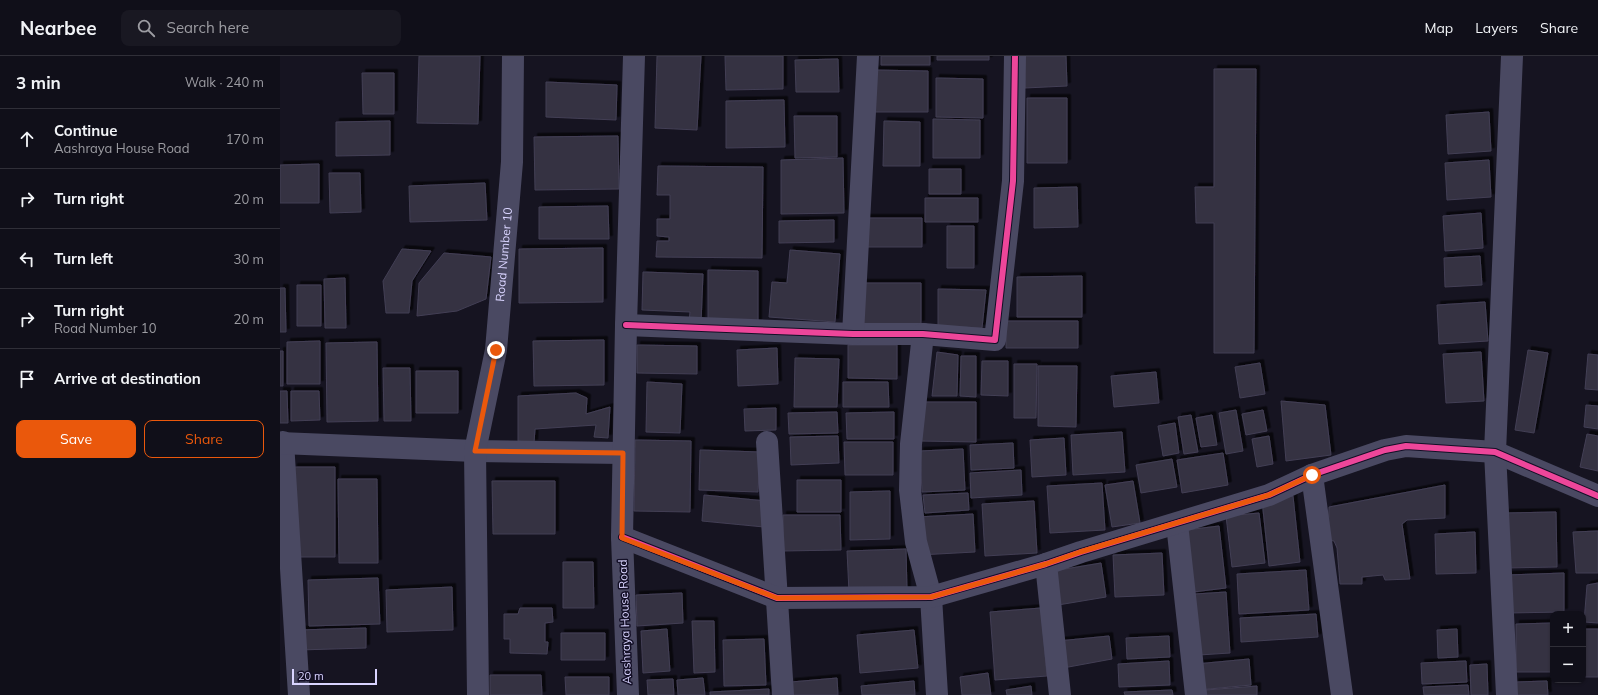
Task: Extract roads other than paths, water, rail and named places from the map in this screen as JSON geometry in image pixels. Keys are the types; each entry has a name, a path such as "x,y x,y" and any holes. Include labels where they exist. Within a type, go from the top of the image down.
{"street":[{"name":"Road Number 10","path":"478,695 475,451 496,350 512,162 513,56"},
{"path":"622,538 626,325 634,56"},
{"path":"853,334 868,56"},
{"path":"626,325 853,334 923,334 995,340 1013,181 1014,56"},
{"path":"1507,695 1495,452 1512,56"},
{"path":"923,334 911,444 910,490 916,542 931,597 937,695"},
{"path":"299,695 281,442 475,451 623,453"},
{"path":"767,442 783,695"},
{"name":"Aashraya House Road","path":"628,695 622,538 777,598 931,597 1046,564 1080,552 1177,524 1269,495 1312,475 1385,450 1406,446 1495,452 1598,496"},
{"path":"1312,475 1342,695"},
{"path":"1177,524 1196,695"},
{"path":"1046,564 1060,695"}]}
